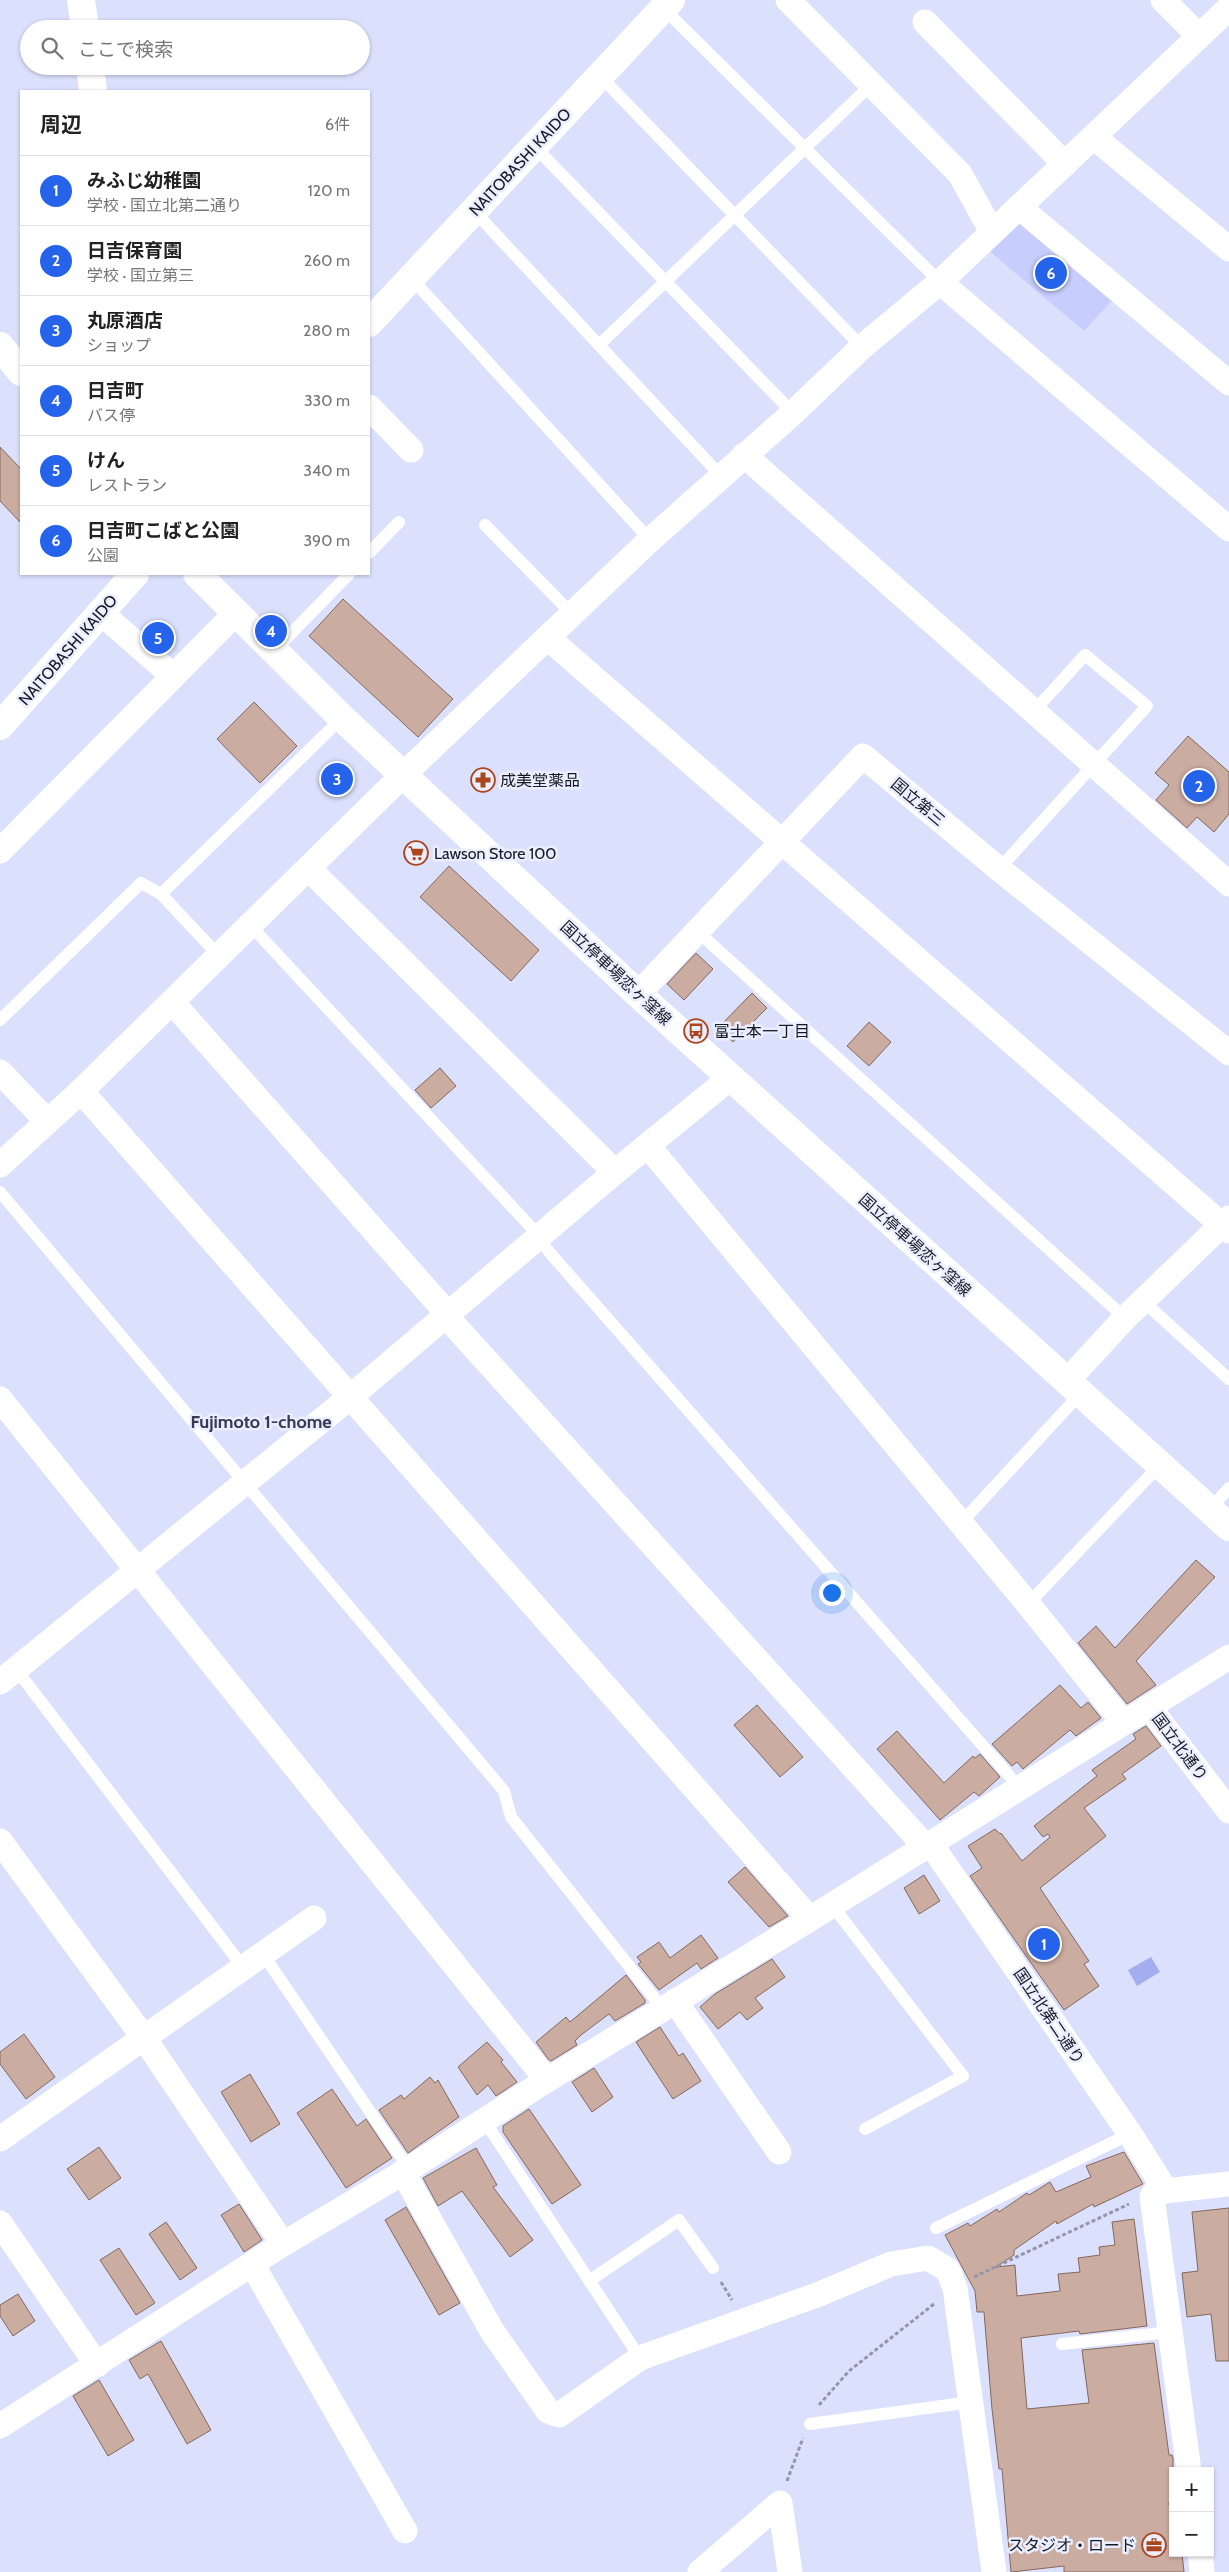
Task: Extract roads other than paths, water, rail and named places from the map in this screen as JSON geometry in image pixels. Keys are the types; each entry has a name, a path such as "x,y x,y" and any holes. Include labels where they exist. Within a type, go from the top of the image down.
{"main road":[{"path":"81,0 84,20"},
{"name":"NAITOBASHI KAIDO","path":"370,322 601,77 667,4"},
{"path":"91,75 93,90"},
{"path":"0,346 20,371"},
{"name":"NAITOBASHI KAIDO","path":"4,714 134,575"},
{"name":"国立停車場恋ヶ窪線","path":"198,575 273,652 342,718 638,994 1219,1519"}],"street":[{"path":"788,0 960,174 992,232"},
{"path":"1163,0 1199,36"},
{"path":"0,1165 81,1092 402,775 650,540 793,413 862,347 940,282 1229,8"},
{"path":"926,22 1064,164"},
{"path":"1094,138 1229,248"},
{"path":"1019,206 1229,383"},
{"path":"940,282 1229,529"},
{"path":"370,408 411,450"},
{"path":"744,456 1229,884"},
{"path":"100,613 173,676"},
{"path":"0,850 235,614"},
{"path":"548,638 781,842 1227,1225 1125,1318 1073,1388"},
{"name":"国立第三","path":"638,994 864,756 999,869 1229,1053"},
{"path":"308,868 615,1172"},
{"name":"国立北第二通り","path":"172,1002 438,1304 445,1315 927,1844 1130,2134 1166,2191"},
{"path":"0,1072 47,1121"},
{"path":"8,1676 243,1482 349,1398 615,1172 730,1078"},
{"path":"81,1092 810,1920"},
{"path":"648,1146 1028,1604 1123,1722"},
{"path":"0,1399 136,1571 547,2080"},
{"path":"0,2426 283,2244 810,1920 927,1844 1229,1657"},
{"name":"国立北通り","path":"1148,1706 1229,1812"},
{"path":"0,1841 144,2038 283,2244"},
{"path":"0,2140 314,1918"},
{"path":"669,2005 779,2152"},
{"path":"406,2170 492,2331 548,2411 559,2415 640,2358 745,2322 890,2264 928,2258 948,2270 955,2288 994,2572"},
{"path":"1188,2467 1152,2196 1155,2192 1229,2184"},
{"path":"0,2223 97,2365"},
{"path":"252,2264 405,2531"},
{"path":"700,2572 780,2503 790,2572"},
{"path":"1200,2557 1202,2572"}],"lane":[{"path":"667,4 804,149 940,282"},
{"path":"601,77 862,347"},
{"path":"599,345 872,84"},
{"path":"534,146 793,413"},
{"path":"474,211 720,476"},
{"path":"412,279 650,540"},
{"path":"370,552 399,522"},
{"path":"485,525 572,614"},
{"path":"273,652 348,575"},
{"path":"999,869 1095,765 1146,706 1085,655 1034,711"},
{"path":"161,894 342,718"},
{"path":"0,1020 141,883 161,894 219,956"},
{"path":"250,925 539,1238 1020,1788"},
{"path":"698,931 1125,1318"},
{"path":"0,1192 504,1792 511,1817 669,2005"},
{"path":"1144,1302 1229,1379"},
{"path":"960,1524 1073,1388"},
{"path":"1028,1604 1159,1466"},
{"path":"1219,1519 1229,1488"},
{"path":"8,1676 253,1961 406,2170"},
{"path":"832,1905 963,2076 865,2129"},
{"path":"484,2120 640,2358"},
{"path":"936,2228 1130,2134"},
{"path":"589,2281 680,2220 712,2268"},
{"path":"1062,2344 1170,2332"},
{"path":"810,2424 971,2402"}],"place":[{"name":"日吉町こばと公園","path":"1051,273"},
{"name":"日吉町","path":"271,631"},
{"name":"けん","path":"158,638"},
{"name":"丸原酒店","path":"337,779"},
{"name":"成美堂薬品","path":"483,780"},
{"name":"日吉保育園","path":"1199,786"},
{"name":"Lawson Store 100","path":"416,853"},
{"name":"富士本一丁目","path":"696,1031"},
{"name":"みふじ幼稚園","path":"1044,1944"},
{"name":"スタジオ・ロード","path":"1154,2545"}],"district":[{"name":"Fujimoto 1-chome","path":"261,1422"}]}
